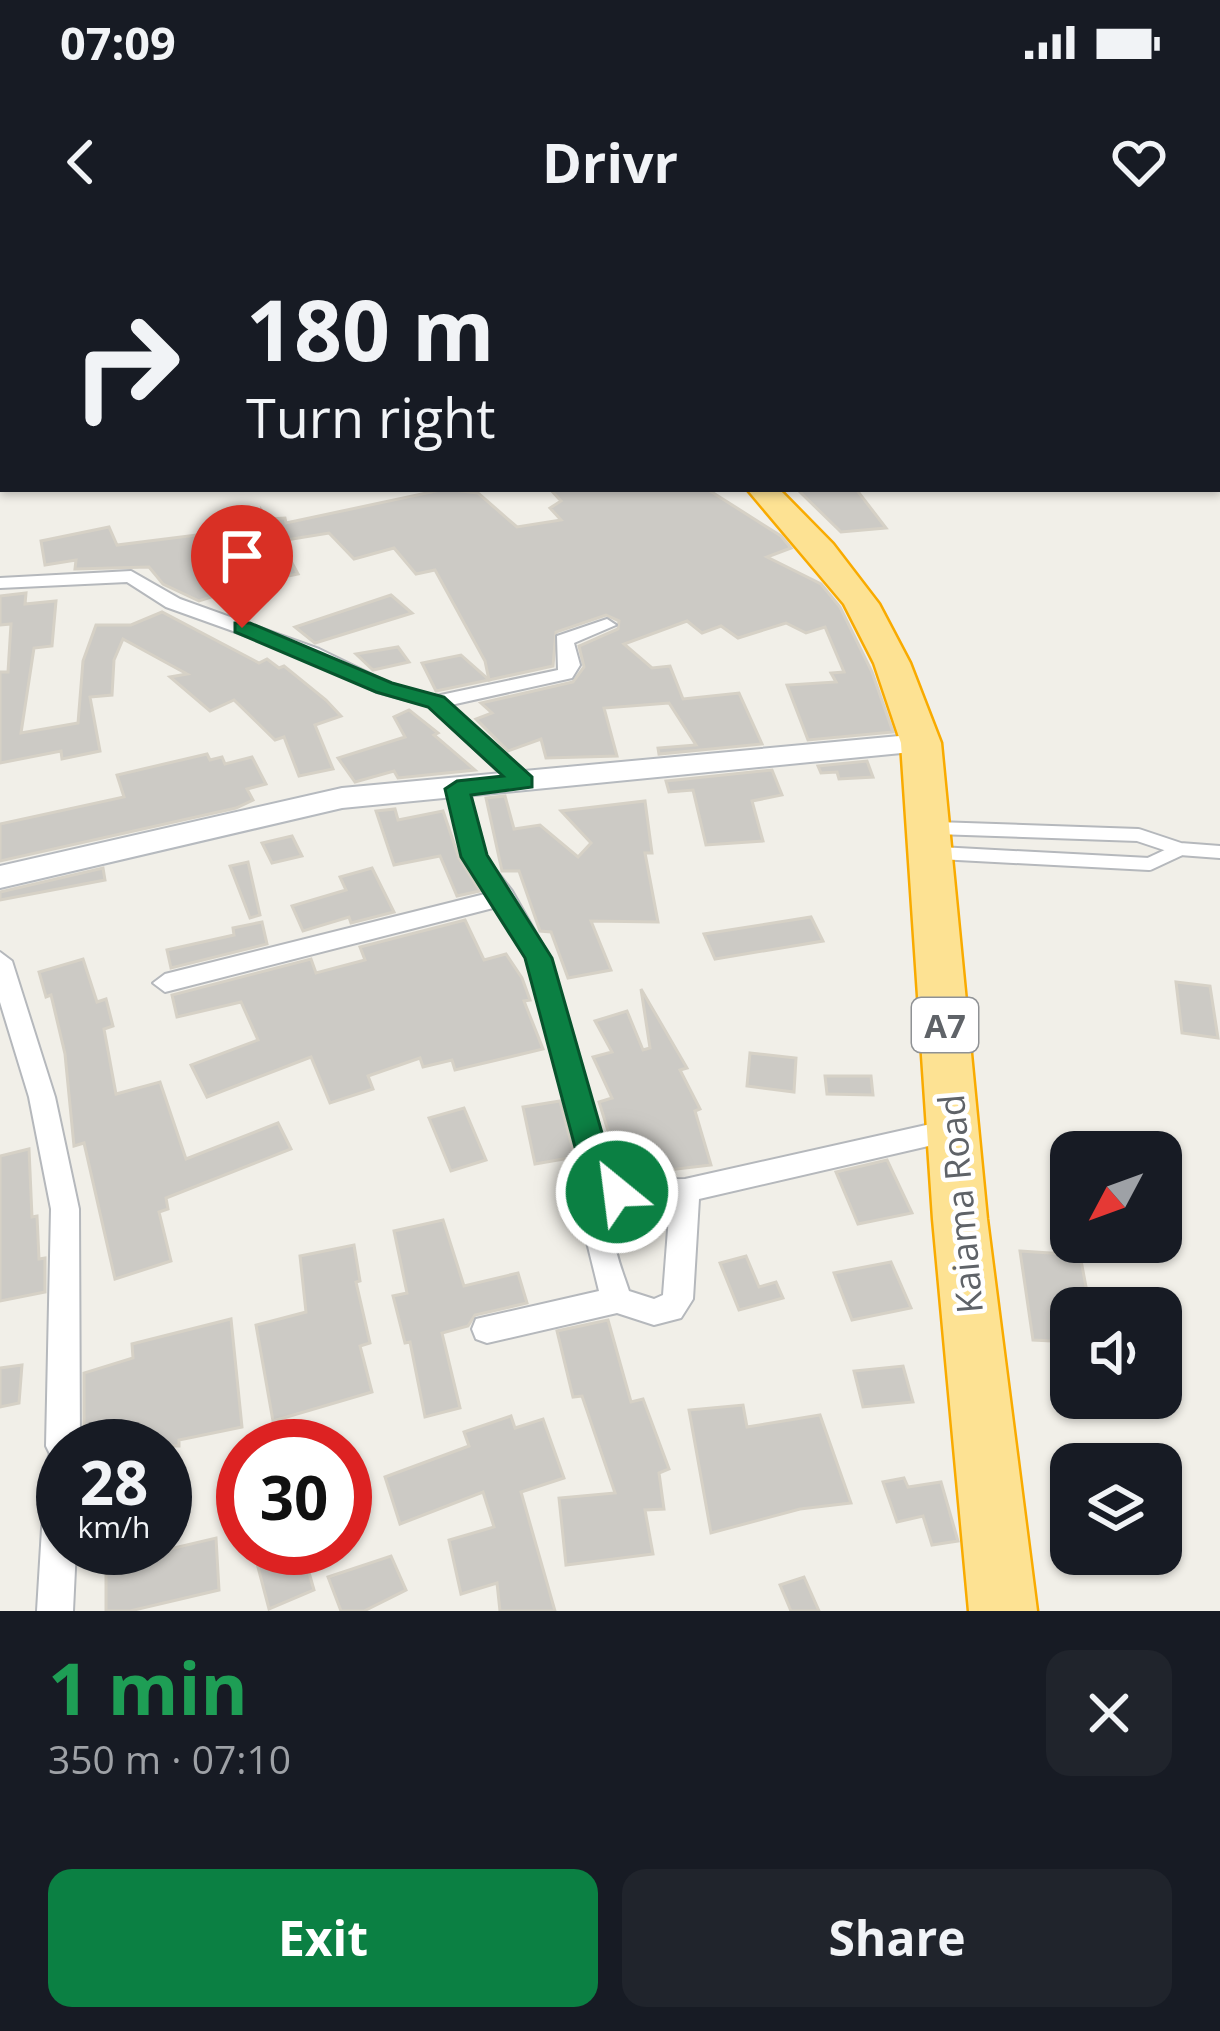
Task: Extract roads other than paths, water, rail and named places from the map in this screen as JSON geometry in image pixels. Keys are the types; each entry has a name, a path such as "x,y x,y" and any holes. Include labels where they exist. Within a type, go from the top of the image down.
{"highway":[{"name":"Kaiama Road","path":"765,492 827,553 864,600 898,669 921,743 953,1130 1003,1611"}],"street":[{"path":"0,583 130,575 173,603 312,653 384,688 436,702 565,674 570,665 564,640 607,625"},
{"path":"436,702 523,782"},
{"path":"0,878 342,798 921,743"},
{"path":"457,789 474,857 504,897 538,958 596,1166 617,1192"},
{"path":"165,983 504,897"},
{"path":"0,961 42,1097 65,1210 63,1419"},
{"path":"617,1300 596,1230 600,1208 617,1192 685,1191 953,1130"},
{"path":"487,1329 617,1300 654,1312 670,1309 678,1299 685,1191"},
{"path":"55,1611 61,1575"}],"lane":[{"path":"930,840 1138,835 1180,849 1220,852"},
{"path":"930,840 1149,864 1180,849"}]}
